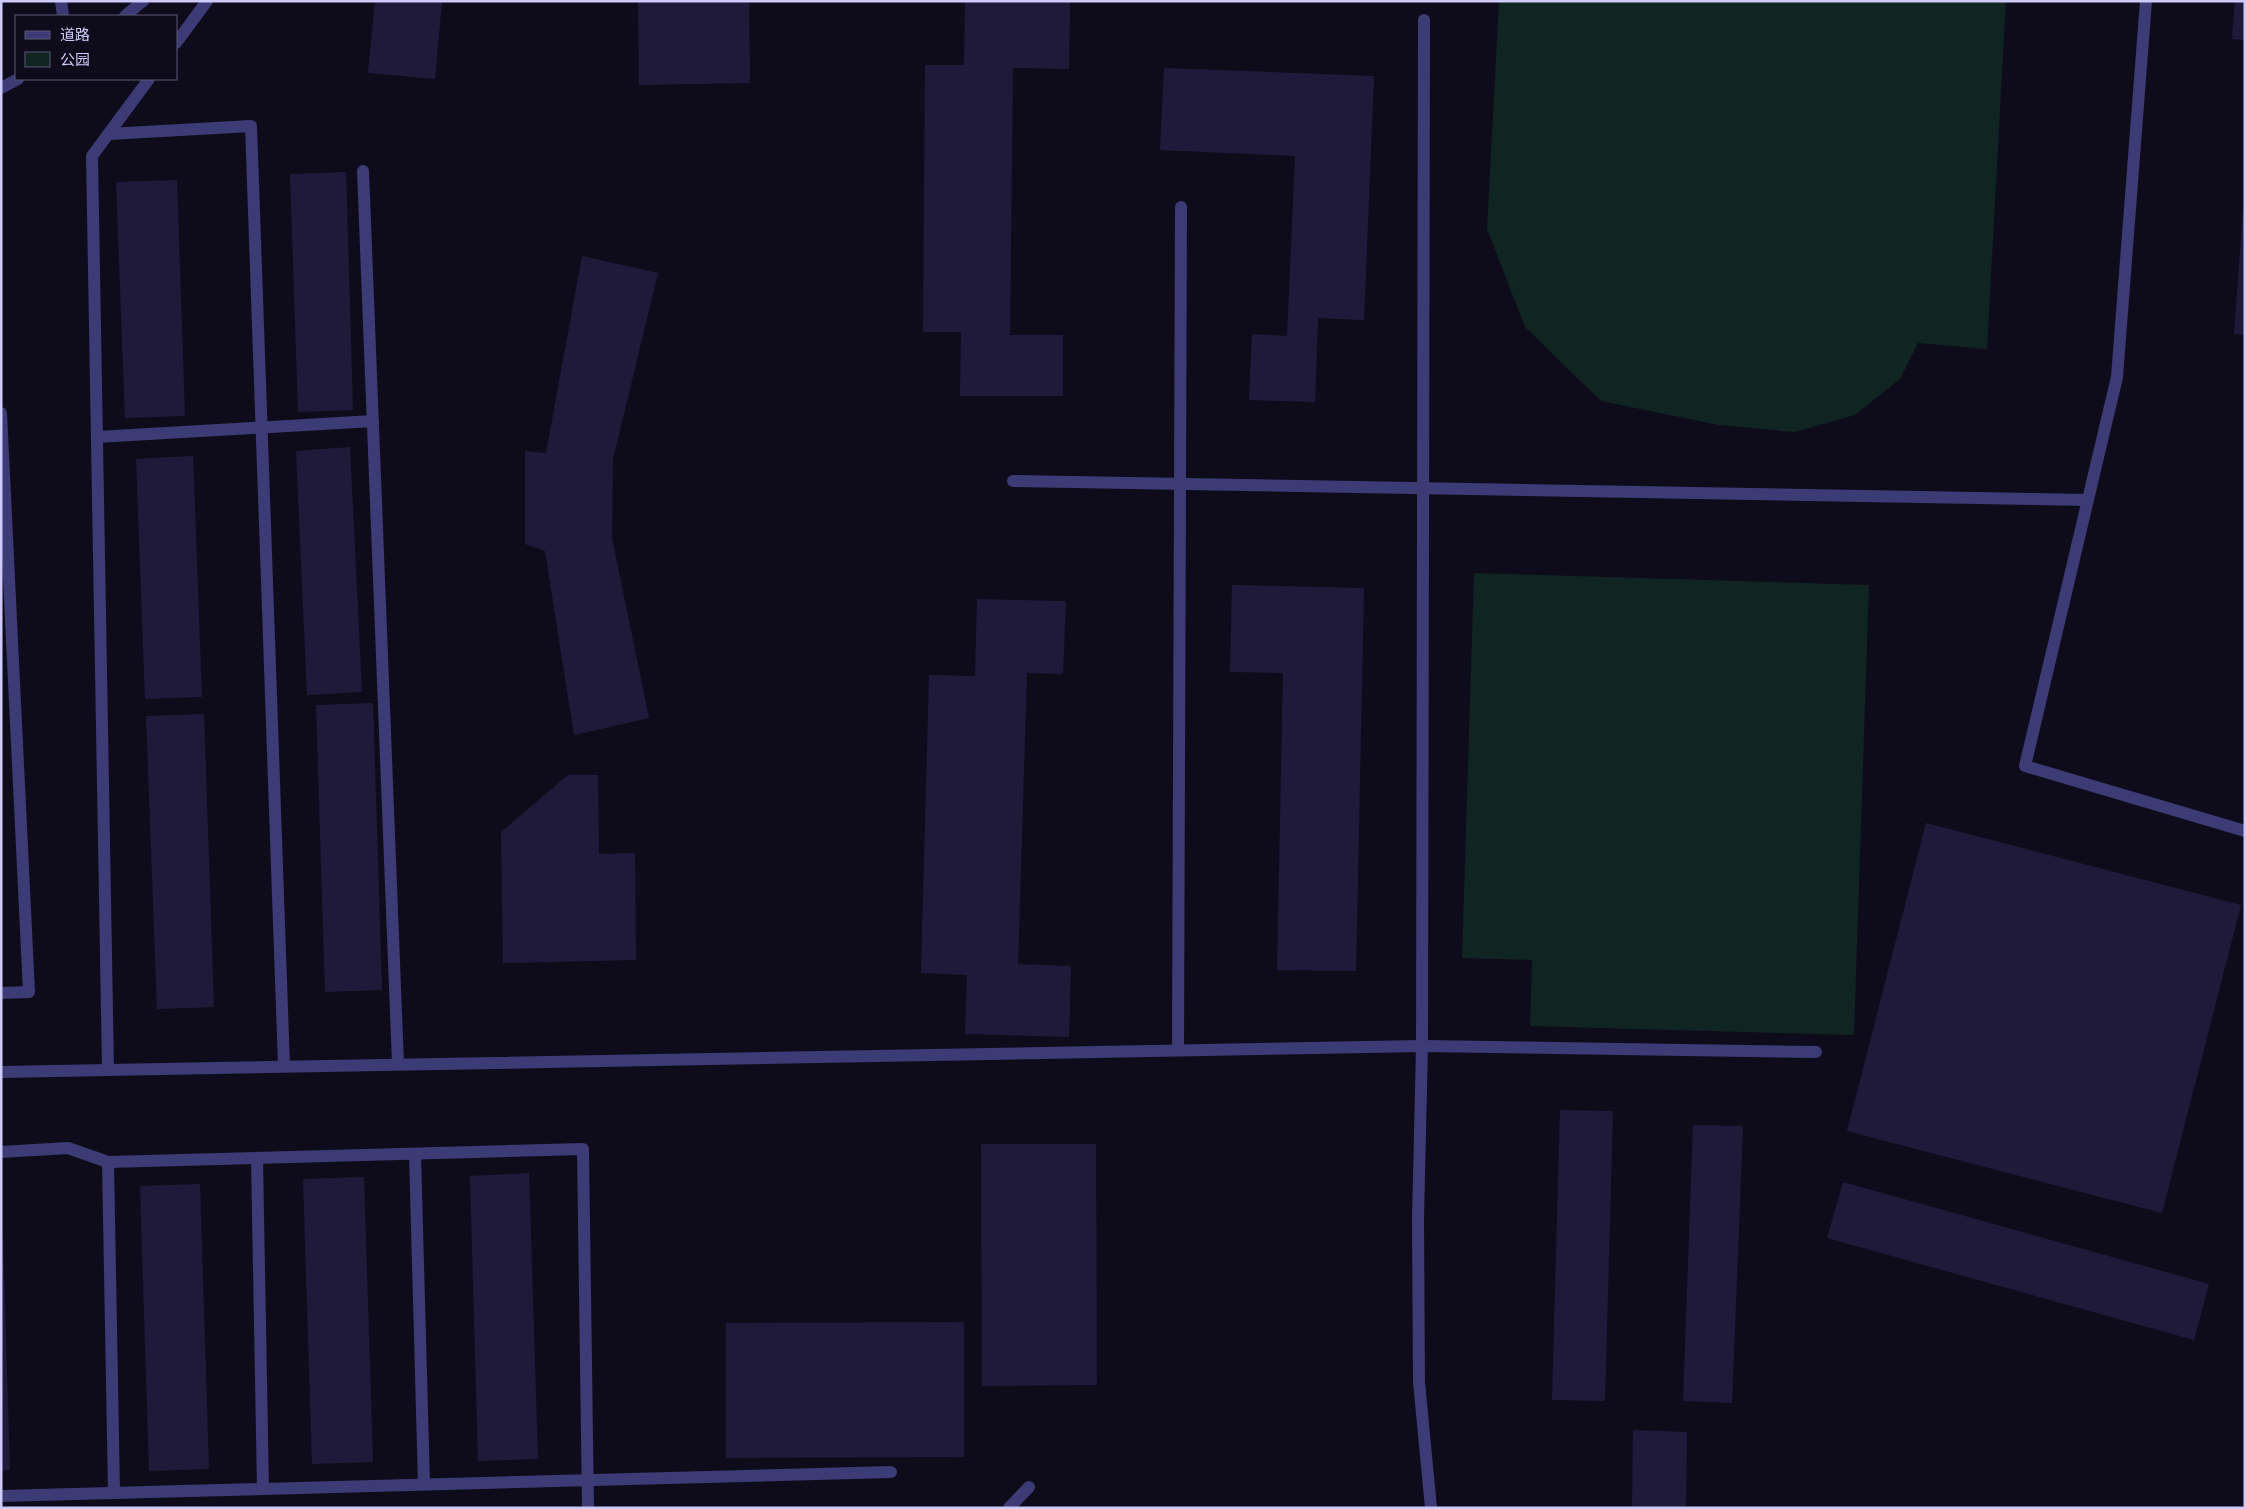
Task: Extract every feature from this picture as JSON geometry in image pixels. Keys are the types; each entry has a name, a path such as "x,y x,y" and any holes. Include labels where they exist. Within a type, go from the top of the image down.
{"street":[{"path":"61,1 63,15"},
{"path":"126,15 143,1"},
{"path":"178,40 207,1"},
{"path":"2146,1 2117,377 2025,766 2245,831"},
{"path":"1424,20 1422,1046 1418,1219 1419,1382 1431,1508"},
{"path":"1,88 16,80"},
{"path":"108,1070 92,156 149,80"},
{"path":"108,134 252,126 284,1066"},
{"path":"364,171 398,1064"},
{"path":"1178,1050 1181,207"},
{"path":"1,413 8,671 29,992 1,993"},
{"path":"97,437 373,421"},
{"path":"1013,481 2088,500"},
{"path":"1,1072 1422,1046 1816,1052"},
{"path":"1,1152 68,1148 108,1162 583,1149 588,1508"},
{"path":"415,1154 424,1484"},
{"path":"257,1159 263,1489"},
{"path":"108,1162 114,1493"},
{"path":"1,1496 891,1472"},
{"path":"1009,1508 1029,1487"}],"green space":[{"path":"1499,1 2006,1 1987,349 1918,343 1900,379 1855,415 1795,432 1719,425 1601,401 1525,327 1487,229"},
{"path":"1474,573 1869,585 1854,1035 1530,1026 1532,960 1462,958"}],"building":[{"path":"375,1 442,1 435,79 368,73"},
{"path":"638,1 749,1 750,83 639,85"},
{"path":"965,1 1070,1 1069,69 1013,68 1010,335 1063,335 1063,396 960,396 961,332 923,332 925,65 964,65"},
{"path":"2235,1 2245,1 2245,40 2232,39"},
{"path":"1164,68 1374,76 1364,320 1318,318 1315,402 1249,400 1252,334 1287,336 1295,156 1160,150"},
{"path":"346,172 353,410 298,412 290,174"},
{"path":"177,180 185,416 125,418 116,182"},
{"path":"2243,210 2245,210 2245,335 2234,334"},
{"path":"582,256 658,273 613,459 612,538 649,718 574,735 545,551 525,544 525,451 546,453"},
{"path":"350,447 362,692 307,695 296,451"},
{"path":"193,456 202,697 145,699 136,459"},
{"path":"1232,585 1364,588 1356,971 1277,970 1283,673 1230,672"},
{"path":"977,599 1066,601 1063,674 1027,673 1018,964 1071,966 1069,1037 965,1034 967,975 921,973 929,675 975,676"},
{"path":"373,703 382,990 325,992 316,705"},
{"path":"204,714 214,1007 157,1009 146,716"},
{"path":"568,775 598,775 599,854 635,853 636,960 503,963 501,832"},
{"path":"1926,823 2241,905 2162,1213 1847,1131"},
{"path":"1560,1110 1613,1111 1605,1401 1552,1400"},
{"path":"1693,1125 1743,1126 1732,1403 1683,1401"},
{"path":"981,1144 1096,1144 1097,1385 982,1386"},
{"path":"529,1173 538,1459 478,1461 470,1176"},
{"path":"364,1177 373,1462 312,1464 303,1179"},
{"path":"1843,1182 2209,1284 2194,1340 1827,1238"},
{"path":"200,1184 209,1469 149,1471 140,1186"},
{"path":"1,1238 3,1238 10,1470 1,1471"},
{"path":"964,1322 964,1457 726,1458 726,1323"},
{"path":"1633,1430 1687,1432 1686,1508 1632,1508"}]}
